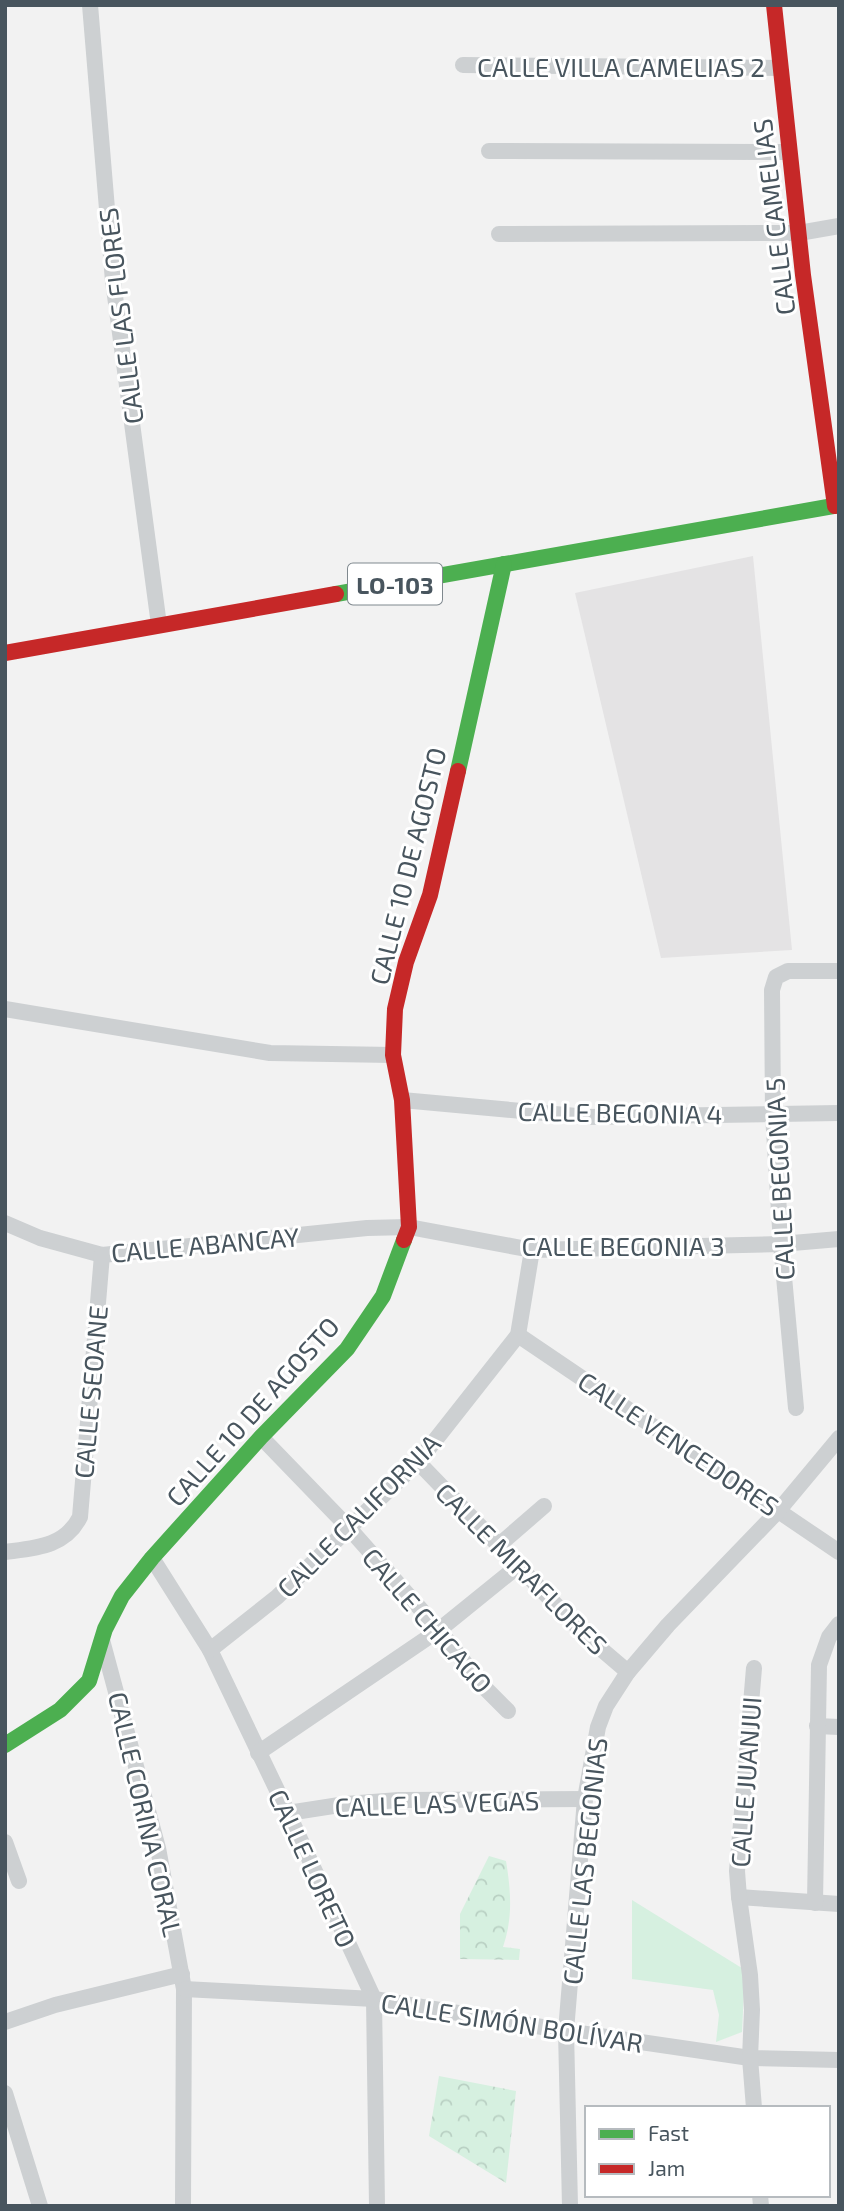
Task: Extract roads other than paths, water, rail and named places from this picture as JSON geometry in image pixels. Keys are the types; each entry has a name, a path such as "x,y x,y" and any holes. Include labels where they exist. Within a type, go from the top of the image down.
{"street":[{"name":"CALLE LAS FLORES","path":"90,5 113,281 159,625"},
{"name":"CALLE CAMELIAS","path":"774,5 799,233 837,506"},
{"name":"CALLE VILLA CAMELIAS 2","path":"463,65 779,68"},
{"path":"489,151 789,152"},
{"path":"499,234 799,233 839,226"},
{"name":"LO-103","path":"5,653 837,506"},
{"name":"CALLE 10 DE AGOSTO","path":"5,1745 60,1710 89,1681 102,1640 122,1596 152,1558 261,1437 347,1349 383,1296 409,1227 402,1100 393,1055 395,1009 403,974 430,895 503,564"},
{"name":"CALLE BEGONIA 5","path":"796,1408 781,1244 773,1114 772,990 776,977 781,973 801,970 839,971"},
{"path":"5,1009 270,1053 393,1055"},
{"name":"CALLE BEGONIA 4","path":"402,1100 588,1117 839,1113"},
{"name":"CALLE ABANCAY","path":"5,1223 40,1238 102,1255 367,1228 409,1227"},
{"name":"CALLE BEGONIA 3","path":"409,1227 531,1250 781,1244 839,1239"},
{"name":"CALLE CALIFORNIA","path":"210,1650 277,1597 418,1462 518,1335 531,1250"},
{"name":"CALLE SEOANE","path":"5,1552 45,1547 60,1540 75,1527 80,1517 102,1255"},
{"name":"CALLE VENCEDORES","path":"518,1335 839,1552"},
{"name":"CALLE CHICAGO","path":"261,1437 348,1527 439,1630 482,1685 508,1711"},
{"name":"CALLE LAS BEGONIAS","path":"570,2206 566,2031 586,1799 598,1727 607,1706 628,1672 668,1625 779,1510 839,1438"},
{"name":"CALLE MIRAFLORES","path":"418,1462 587,1637 628,1672"},
{"path":"499,1545 544,1506"},
{"name":"CALLE LORETO","path":"152,1558 210,1650 374,1999 377,2206"},
{"path":"258,1753 439,1630 518,1566"},
{"path":"816,1903 820,1665 829,1637 839,1624"},
{"name":"CALLE CORINA CORAL","path":"102,1640 158,1848 183,1982 183,2206"},
{"name":"CALLE JUANJUI","path":"754,1668 737,1871 750,1975 750,2058 754,2106"},
{"path":"817,1727 839,1727"},
{"name":"CALLE LAS VEGAS","path":"288,1813 346,1804 399,1800 586,1799"},
{"path":"5,1842 19,1881"},
{"path":"739,1897 839,1904"},
{"name":"CALLE SIMÓN BOLÍVAR","path":"5,2022 55,2006 183,1982 374,1999 750,2058 839,2060"},
{"path":"5,2092 40,2206"}]}
